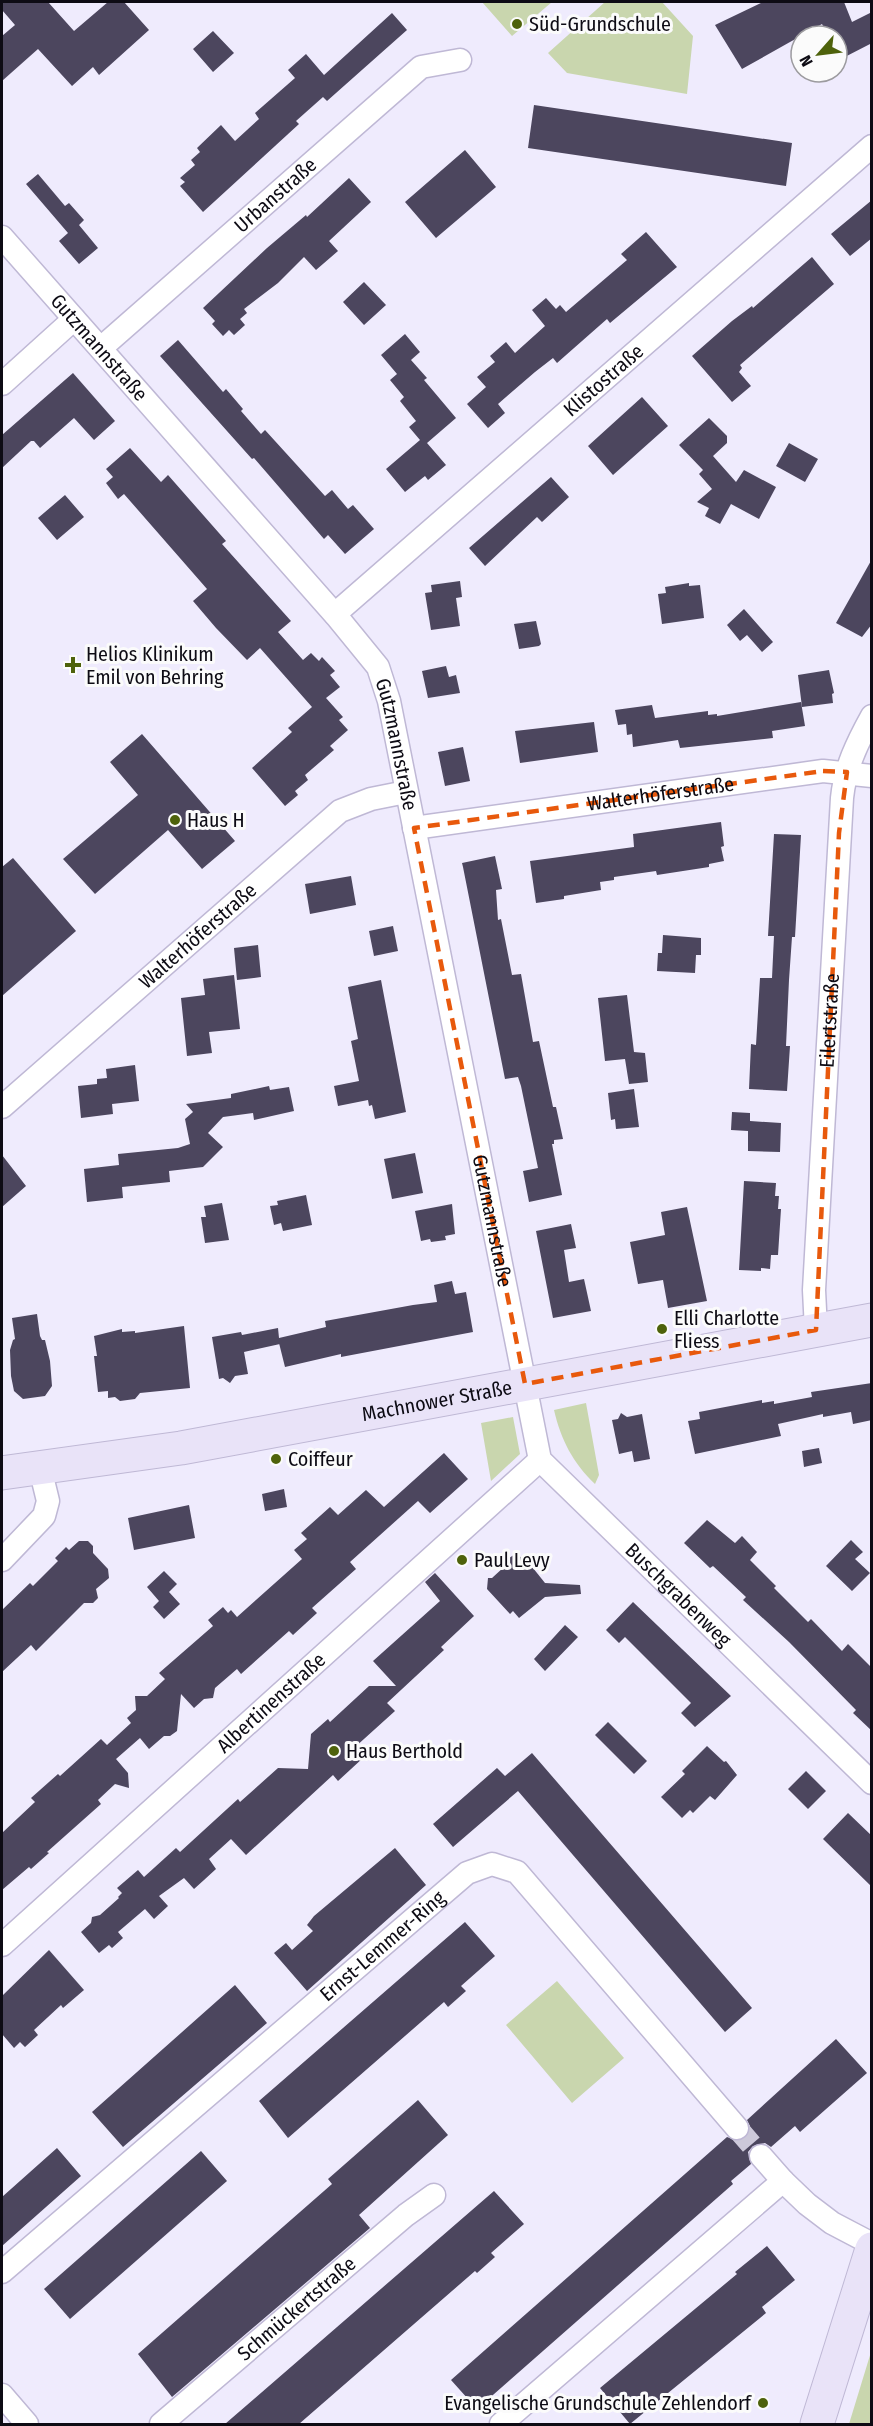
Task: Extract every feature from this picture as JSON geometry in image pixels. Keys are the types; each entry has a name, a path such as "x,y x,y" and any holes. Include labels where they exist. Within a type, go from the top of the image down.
{"main road":[{"name":"Machnower Straße","path":"2,1473 182,1448 872,1320"},
{"path":"817,2424 872,2249"}],"street":[{"name":"Urbanstraße","path":"101,348 421,66 460,60"},
{"name":"Klistostraße","path":"335,614 872,146"},
{"name":"Gutzmannstraße","path":"2,237 335,614 378,668 387,693 525,1384"},
{"path":"2,384 74,318"},
{"name":"Eilertstraße","path":"816,1330 814,1290 839,833 847,772 855,747 872,716"},
{"name":"Walterhöferstraße","path":"414,828 824,771 872,776"},
{"name":"Walterhöferstraße","path":"2,1107 340,811 371,799 406,792"},
{"path":"525,1384 540,1460"},
{"name":"Buschgrabenweg","path":"540,1460 872,1783"},
{"name":"Albertinenstraße","path":"2,1945 540,1460"},
{"path":"2,1560 44,1516 48,1501 40,1468"},
{"name":"Ernst-Lemmer-Ring","path":"2,2272 467,1873 492,1864 517,1872 737,2128"},
{"path":"760,2156 807,2205 832,2223 872,2244"},
{"path":"501,2424 783,2181"},
{"name":"Schmückertstraße","path":"161,2424 406,2215 434,2195"},
{"path":"2,2395 27,2424"}],"highlighted area":[{"path":"823,771 847,772 839,833 816,1330 525,1384 414,828"}],"green space":[{"path":"482,2 552,2 512,36"},
{"path":"605,2 662,2 693,36 687,94 567,73 548,53"},
{"path":"586,1403 599,1475 595,1484 580,1468 569,1450 554,1410"},
{"path":"513,1417 520,1454 491,1481 481,1423"},
{"path":"557,1981 624,2058 572,2103 506,2025"},
{"path":"871,2352 871,2424 849,2424"}],"building":[{"path":"2,2 48,2 74,31 108,2 124,2 149,30 99,75 93,67 72,86 38,49 2,81 2,36 15,25 2,10"},
{"path":"763,2 844,2 852,22 872,12 872,43 849,55 849,24 789,24 789,43 742,69 715,25"},
{"path":"392,13 407,30 327,101 323,97 296,121 299,124 203,212 180,186 185,182 180,178 195,165 191,160 200,152 197,148 221,125 235,141 259,119 255,113 295,78 288,70 306,54 324,75"},
{"path":"213,31 234,53 213,72 193,49"},
{"path":"534,105 792,143 786,186 528,148"},
{"path":"465,150 496,187 436,238 405,202"},
{"path":"38,174 65,206 69,203 84,220 79,225 98,248 79,264 59,241 68,233 26,184"},
{"path":"349,178 371,202 329,241 338,251 316,270 304,257 278,283 244,309 247,313 240,319 245,325 234,335 229,330 223,336 212,324 215,321 203,308 267,248 306,215 307,217"},
{"path":"872,200 872,238 850,256 831,234"},
{"path":"646,232 677,267 610,323 607,319 557,363 553,358 535,372 498,404 505,413 488,428 467,404 486,387 477,377 495,362 490,356 506,342 515,353 545,326 532,310 546,298 556,309 560,305 566,312 627,260 621,254"},
{"path":"812,257 834,284 740,365 742,368 739,372 751,386 732,402 692,356"},
{"path":"364,282 386,305 364,325 343,302"},
{"path":"405,334 420,352 411,360 427,378 424,380 456,418 427,443 446,465 428,480 425,476 405,492 386,469 420,440 409,427 416,421 400,401 404,397 390,380 397,374 381,355"},
{"path":"178,340 223,392 226,389 261,434 265,430 325,496 332,490 348,509 353,505 374,529 345,554 328,535 324,539 254,458 252,459 160,356"},
{"path":"73,373 115,421 94,440 74,418 40,448 34,441 31,441 2,468 2,435"},
{"path":"642,397 668,426 613,475 588,446"},
{"path":"709,418 727,436 727,443 713,456 736,482 744,470 776,487 759,519 731,504 720,524 705,516 709,508 697,502 712,489 699,474 703,470 679,445"},
{"path":"789,443 818,459 805,482 776,466"},
{"path":"130,448 161,482 168,475 226,541 222,544 291,621 278,632 303,660 311,653 319,661 322,657 335,671 330,675 340,687 326,698 343,717 339,720 348,730 330,746 334,750 305,775 308,780 295,791 298,795 285,806 252,768 292,732 288,728 312,707 260,648 247,660 216,628 193,601 207,589 124,494 118,499 106,483 113,477 106,469"},
{"path":"551,477 569,497 542,522 537,517 485,566 469,548"},
{"path":"65,495 84,517 57,540 38,518"},
{"path":"872,559 872,624 862,637 836,623"},
{"path":"460,581 462,597 456,598 460,626 431,630 425,593 432,592 431,585"},
{"path":"689,583 689,586 700,585 704,618 662,624 658,594 666,593 665,587"},
{"path":"744,609 773,642 762,652 747,635 740,641 727,625"},
{"path":"536,621 541,644 519,649 514,624"},
{"path":"446,666 449,677 456,675 460,693 428,698 422,671"},
{"path":"829,670 834,693 832,694 833,703 802,707 798,675"},
{"path":"801,702 805,726 772,731 773,738 680,748 678,740 633,747 632,734 627,735 626,724 618,725 615,710 652,705 655,718 708,711 708,715 717,714 717,716"},
{"path":"594,722 598,752 520,763 515,731"},
{"name":"Haus H","path":"142,734 235,841 202,869 168,830 95,894 63,859 138,795 110,762"},
{"path":"463,747 470,781 445,786 438,752"},
{"path":"721,822 724,846 721,847 724,861 709,864 709,867 657,875 656,871 614,877 614,880 600,882 601,890 536,903 530,861 634,847 633,834"},
{"path":"774,834 801,835 795,937 792,937 789,980 786,1046 790,1046 787,1091 749,1089 751,1044 756,1045 760,978 772,978 774,936 768,936"},
{"path":"495,856 502,889 496,890 498,920 501,919 512,975 521,974 533,1042 539,1041 553,1107 556,1107 563,1139 554,1140 552,1144 562,1195 529,1202 523,1171 538,1168 518,1077 505,1079 462,863"},
{"path":"13,858 76,931 2,996 2,867"},
{"path":"351,876 356,905 310,914 305,884"},
{"path":"393,926 398,951 374,956 369,931"},
{"path":"663,935 701,938 701,955 696,955 695,973 657,971 658,953 662,953"},
{"path":"258,945 261,977 237,980 234,948"},
{"path":"234,975 240,1029 209,1032 212,1053 187,1056 181,998 205,995 203,979"},
{"path":"381,980 406,1112 375,1119 372,1105 369,1106 368,1100 338,1106 334,1086 359,1081 351,1041 358,1039 348,987"},
{"path":"627,995 634,1052 645,1053 648,1082 629,1084 625,1059 605,1061 598,998"},
{"path":"135,1065 139,1101 112,1104 113,1114 81,1118 78,1086 97,1084 97,1079 107,1078 106,1069"},
{"path":"269,1086 270,1090 289,1087 294,1111 254,1120 253,1113 223,1117 208,1133 223,1147 203,1167 169,1171 170,1182 122,1187 123,1198 87,1202 84,1169 119,1165 118,1154 178,1148 190,1144 185,1119 193,1112 186,1104 231,1098 231,1094"},
{"path":"634,1089 639,1127 616,1129 615,1119 611,1120 608,1093"},
{"path":"732,1112 750,1113 750,1121 781,1123 780,1152 748,1151 748,1131 731,1130"},
{"path":"415,1153 423,1193 392,1199 384,1159"},
{"path":"2,1155 26,1186 2,1207"},
{"path":"744,1181 776,1183 775,1196 779,1196 778,1209 781,1209 778,1255 771,1255 770,1269 739,1270"},
{"path":"306,1195 312,1225 283,1231 281,1223 274,1225 270,1206 278,1205 277,1201"},
{"path":"222,1203 229,1240 205,1243 201,1217 206,1217 204,1206"},
{"path":"452,1204 455,1234 445,1236 446,1240 421,1241 415,1211"},
{"path":"687,1207 707,1301 668,1308 663,1280 638,1284 630,1242 665,1235 661,1212"},
{"path":"571,1224 576,1248 564,1250 569,1282 584,1279 591,1311 553,1318 536,1231"},
{"path":"452,1281 455,1294 466,1292 473,1332 341,1357 341,1354 285,1367 279,1344 244,1352 248,1374 235,1376 230,1383 223,1378 219,1379 212,1337 241,1332 242,1335 278,1328 279,1338 326,1327 325,1321 437,1302 434,1285"},
{"path":"37,1314 40,1336 42,1340 45,1340 50,1361 52,1386 45,1396 23,1399 14,1391 11,1376 10,1350 15,1339 12,1318"},
{"path":"184,1326 190,1388 140,1393 135,1399 120,1401 115,1397 108,1398 108,1391 98,1392 94,1336 122,1329 122,1332 135,1331 135,1333"},
{"path":"872,1383 872,1420 853,1424 851,1412 823,1417 823,1414 778,1424 781,1436 695,1454 688,1421 700,1419 699,1412 762,1400 762,1403 774,1401 774,1404 812,1397 811,1392"},
{"path":"621,1413 627,1417 642,1414 650,1459 634,1462 632,1451 619,1454 612,1420 618,1419"},
{"path":"819,1448 822,1463 804,1467 802,1451"},
{"path":"444,1453 468,1479 430,1513 418,1501 350,1562 356,1569 312,1608 317,1613 293,1635 289,1631 241,1674 237,1669 215,1688 213,1698 204,1699 194,1708 181,1694 177,1731 170,1736 164,1736 149,1749 140,1738 116,1759 128,1773 129,1788 115,1784 98,1800 101,1804 47,1852 49,1853 2,1890 2,1833 35,1802 31,1798 58,1774 60,1776 101,1739 107,1745 131,1723 127,1718 136,1710 135,1696 147,1696 165,1679 159,1673 213,1626 208,1620 223,1607 228,1613 231,1610 237,1617 302,1559 294,1550 307,1539 301,1533 330,1507 338,1515 366,1490 384,1507"},
{"path":"284,1489 287,1507 265,1511 262,1494"},
{"path":"189,1505 195,1538 134,1550 128,1518"},
{"path":"707,1520 735,1543 742,1536 757,1552 750,1560 776,1586 774,1588 808,1622 811,1619 842,1651 848,1644 872,1668 872,1731 853,1713 856,1710 789,1642 743,1600 746,1597 684,1543"},
{"path":"851,1540 863,1552 855,1559 870,1573 852,1591 826,1566"},
{"path":"79,1541 88,1541 93,1546 93,1553 108,1569 109,1578 96,1589 98,1598 93,1603 84,1603 36,1651 31,1645 2,1672 2,1610 30,1583 33,1586 58,1561 55,1558 66,1547 69,1550"},
{"path":"517,1553 523,1560 525,1558 545,1583 580,1585 581,1594 545,1597 519,1618 513,1611 510,1614 487,1589 488,1578 492,1578 504,1567 509,1558"},
{"path":"164,1571 177,1584 169,1592 180,1604 164,1619 153,1607 159,1601 147,1587"},
{"path":"435,1573 474,1616 441,1647 444,1650 387,1703 395,1711 354,1748 363,1758 338,1781 333,1775 246,1855 231,1839 209,1859 216,1869 194,1889 184,1878 159,1896 168,1906 154,1919 145,1909 118,1932 123,1938 112,1948 109,1945 99,1953 81,1932 91,1923 92,1917 100,1915 119,1898 122,1893 117,1888 138,1870 144,1877 176,1848 180,1852 238,1799 240,1802 278,1768 308,1769 311,1734 328,1719 330,1722 369,1686 396,1686 373,1661 440,1601 425,1582"},
{"path":"633,1602 731,1696 695,1727 681,1713 691,1703 625,1637 619,1643 606,1630"},
{"path":"565,1625 578,1637 545,1671 534,1659"},
{"path":"608,1722 647,1761 634,1774 595,1735"},
{"path":"707,1746 724,1762 726,1761 737,1775 715,1800 710,1796 693,1813 690,1810 682,1818 661,1797 685,1774 682,1771"},
{"path":"532,1753 752,2008 725,2032 518,1791 453,1847 433,1824 497,1768 505,1776"},
{"path":"806,1771 826,1791 808,1809 788,1789"},
{"path":"848,1813 872,1836 872,1887 823,1839"},
{"path":"395,1848 426,1885 307,1991 274,1953 286,1943 292,1950 313,1931 307,1925 314,1916"},
{"path":"465,1922 495,1956 461,1986 466,1991 448,2007 444,2002 288,2138 259,2101"},
{"path":"49,1950 84,1990 63,2008 61,2005 34,2030 38,2035 25,2047 20,2042 14,2048 2,2034 2,1996"},
{"path":"235,1985 267,2023 123,2147 92,2112"},
{"path":"836,2039 867,2073 800,2132 795,2126 771,2147 765,2143 753,2146 748,2152 751,2164 731,2181 733,2184 477,2409 451,2380 727,2137 739,2141 746,2138 750,2126 747,2120"},
{"path":"418,2100 448,2135 359,2215 370,2228 172,2397 138,2354 332,2184 328,2179"},
{"path":"57,2148 81,2176 2,2246 2,2197"},
{"path":"201,2151 227,2181 70,2319 44,2289"},
{"path":"494,2191 524,2224 491,2253 495,2257 477,2273 475,2271 299,2424 225,2424"},
{"path":"767,2246 795,2280 762,2307 766,2313 630,2424 600,2388 737,2274 735,2272"}],"tunnel":[{"path":"737,2128 761,2156"}],"place":[{"name":"Süd-Grundschule","path":"517,24"},
{"name":"Helios Klinikum Emil von Behring","path":"73,665"},
{"name":"Haus H","path":"175,820"},
{"name":"Elli Charlotte Fliess","path":"662,1329"},
{"name":"Coiffeur","path":"276,1459"},
{"name":"Paul Levy","path":"462,1560"},
{"name":"Haus Berthold","path":"334,1751"},
{"name":"Evangelische Grundschule Zehlendorf","path":"763,2403"}]}
